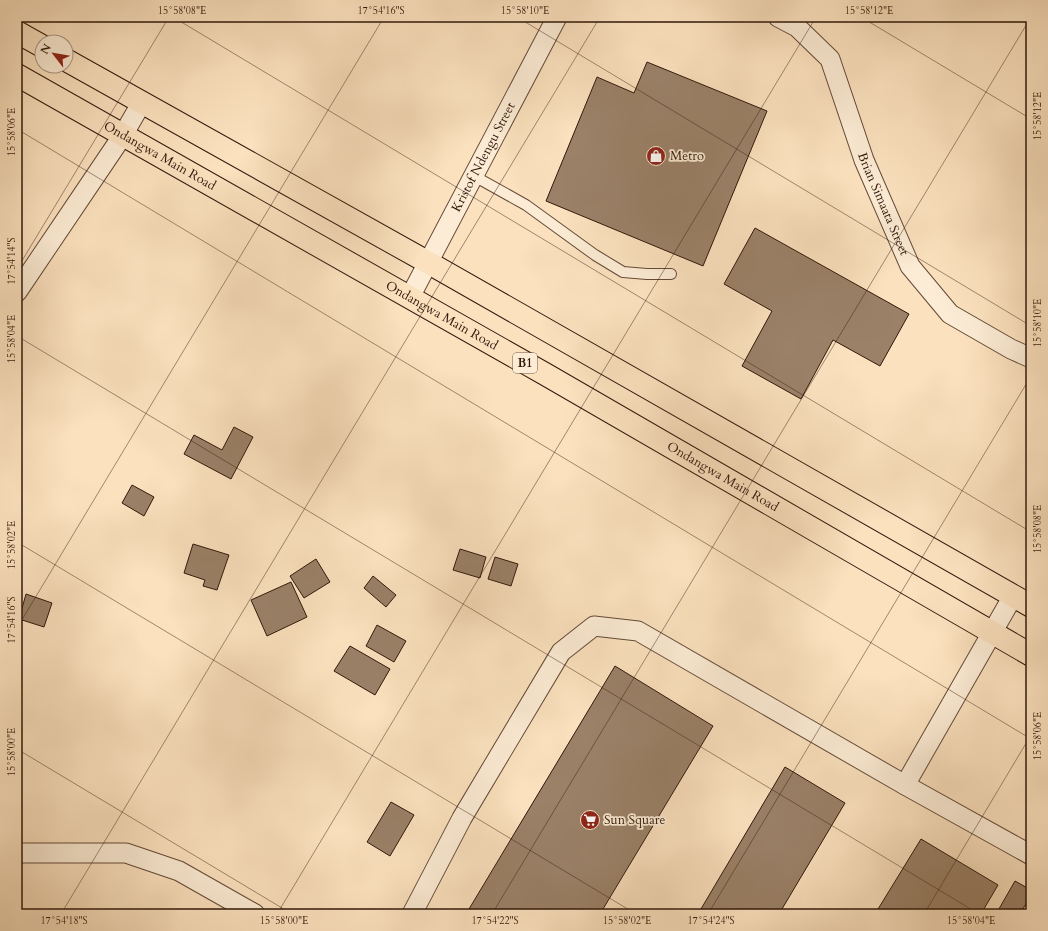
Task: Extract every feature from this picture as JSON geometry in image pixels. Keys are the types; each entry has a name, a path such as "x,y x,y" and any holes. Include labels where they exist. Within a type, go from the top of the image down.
{"main road":[{"path":"17,32 34,42"},
{"path":"74,64 255,164 1022,601"},
{"name":"Ondangwa Main Road","path":"17,75 538,370 1031,655"}],"street":[{"name":"Kristof Ndengu Street","path":"410,297 557,17"},
{"name":"Brian Simaata Street","path":"778,17 797,27 830,59 864,160 910,266 950,314 1011,349 1031,358"},
{"path":"17,292 122,135 142,102"},
{"path":"905,785 993,634 1022,601"},
{"path":"412,914 462,818 561,652 594,626 638,631 905,785 1031,855"},
{"path":"17,853 126,852 179,871 255,914"}],"lane":[{"path":"474,176 526,205 594,255 623,272 671,274"}],"building":[{"name":"Metro","path":"647,62 767,111 703,266 546,201 597,77 634,93"},
{"path":"755,228 909,314 880,366 833,340 801,399 742,366 772,311 724,284"},
{"path":"234,427 253,437 231,479 184,454 194,435 222,450"},
{"path":"132,485 154,497 144,516 122,503"},
{"path":"17,537 21,539 17,552"},
{"path":"193,544 229,555 217,590 203,586 205,580 184,573"},
{"path":"460,549 486,557 480,578 453,570"},
{"path":"495,557 518,564 511,586 488,579"},
{"path":"316,559 330,582 304,598 290,576"},
{"path":"373,576 396,595 386,607 364,588"},
{"path":"291,582 307,617 267,636 251,600"},
{"path":"26,594 52,603 44,627 19,619"},
{"path":"377,625 406,641 394,662 366,646"},
{"path":"350,646 390,669 375,695 334,671"},
{"name":"Sun Square","path":"615,666 713,726 600,914 466,914"},
{"path":"785,767 845,803 779,914 698,914"},
{"path":"391,802 414,815 390,856 367,842"},
{"path":"921,839 998,885 981,914 875,914"},
{"path":"1015,881 1031,890 1031,895 1020,914 996,914"}],"place":[{"name":"Metro","path":"656,156"},
{"name":"Sun Square","path":"590,820"}]}
